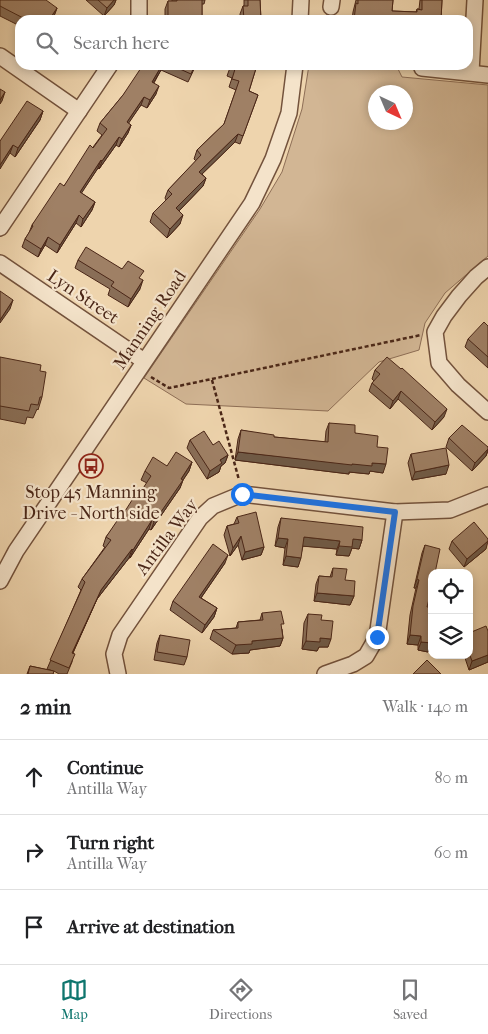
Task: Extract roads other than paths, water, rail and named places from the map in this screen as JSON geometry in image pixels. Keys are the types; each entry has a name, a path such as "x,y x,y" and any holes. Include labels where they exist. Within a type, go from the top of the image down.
{"street":[{"path":"139,0 139,15"},
{"path":"300,15 301,0"},
{"path":"473,36 475,0"},
{"path":"0,56 15,66"},
{"path":"20,70 79,111"},
{"path":"0,228 107,70"},
{"name":"Manning Road","path":"0,581 16,551 252,203 273,159 289,113 294,70"},
{"path":"446,70 488,75"},
{"name":"Lyn Street","path":"0,263 142,365"},
{"path":"488,267 459,296 435,332 439,363 488,412"},
{"name":"Antilla Way","path":"118,674 114,654 120,635 200,518 213,506 242,494 395,512 450,510 488,495"},
{"path":"325,674 353,664 366,656 377,637 395,512"}],"place":[{"name":"Stop 45 Manning Drive - North side","path":"91,466"}]}
